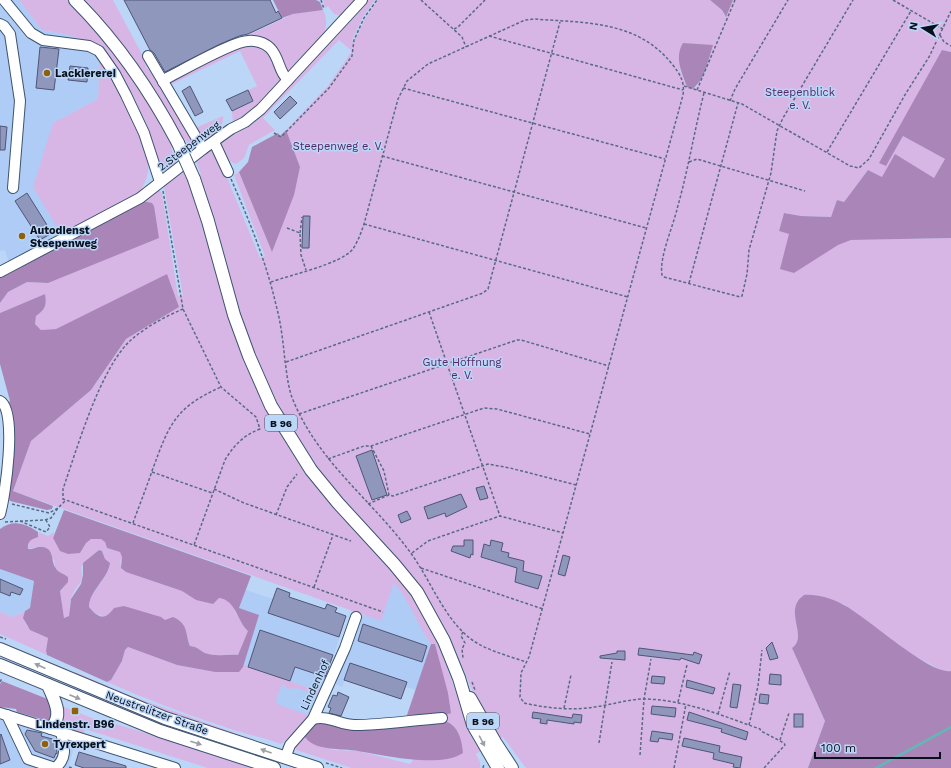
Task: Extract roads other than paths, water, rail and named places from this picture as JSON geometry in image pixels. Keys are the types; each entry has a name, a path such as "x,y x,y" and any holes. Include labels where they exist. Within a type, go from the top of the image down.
{"main road":[{"name":"B 96","path":"75,0 105,33 134,69 160,108 178,143 194,179 208,221 234,315 248,356 271,406 310,470 417,592 441,634 459,678 506,767"},
{"name":"Neustrelitzer Straße","path":"0,649 165,718 317,768"},
{"name":"Neustrelitzer Straße","path":"0,665 160,731 274,768"},
{"path":"48,685 57,705 58,715 56,730"}],"street":[{"path":"4,0 31,33 43,40 89,46 99,51 115,74 126,94 144,133 160,182"},
{"name":"2.Steepenweg","path":"0,272 140,198 203,149 231,129 245,122 261,109 362,0"},
{"path":"0,24 4,26 10,34 20,101 13,188"},
{"path":"163,82 174,75 247,41 263,44 270,48 280,62 281,70 288,80"},
{"path":"148,56 203,149"},
{"path":"214,142 228,172"},
{"path":"0,401 5,407 10,444 1,519"},
{"name":"Lindenhof","path":"285,758 290,745 313,719 343,654 356,616"},
{"path":"4,714 175,768"},
{"path":"4,714 28,759 56,768 62,762 65,750 56,730"},
{"path":"313,719 327,717 353,725 442,718"}],"waterway":[{"path":"876,768 951,727"}],"place":[{"name":"Lackiererei","path":"47,73"},
{"name":"Autodienst Steepenweg","path":"22,236"},
{"name":"Lindenstr. B96","path":"75,711"},
{"name":"Tyrexpert","path":"45,744"}],"park label":[{"name":"Steepenblick e. V.","path":"800,98"},
{"name":"Steepenweg e. V.","path":"338,146"},
{"name":"Gute Hoffnung e. V.","path":"462,368"}]}
